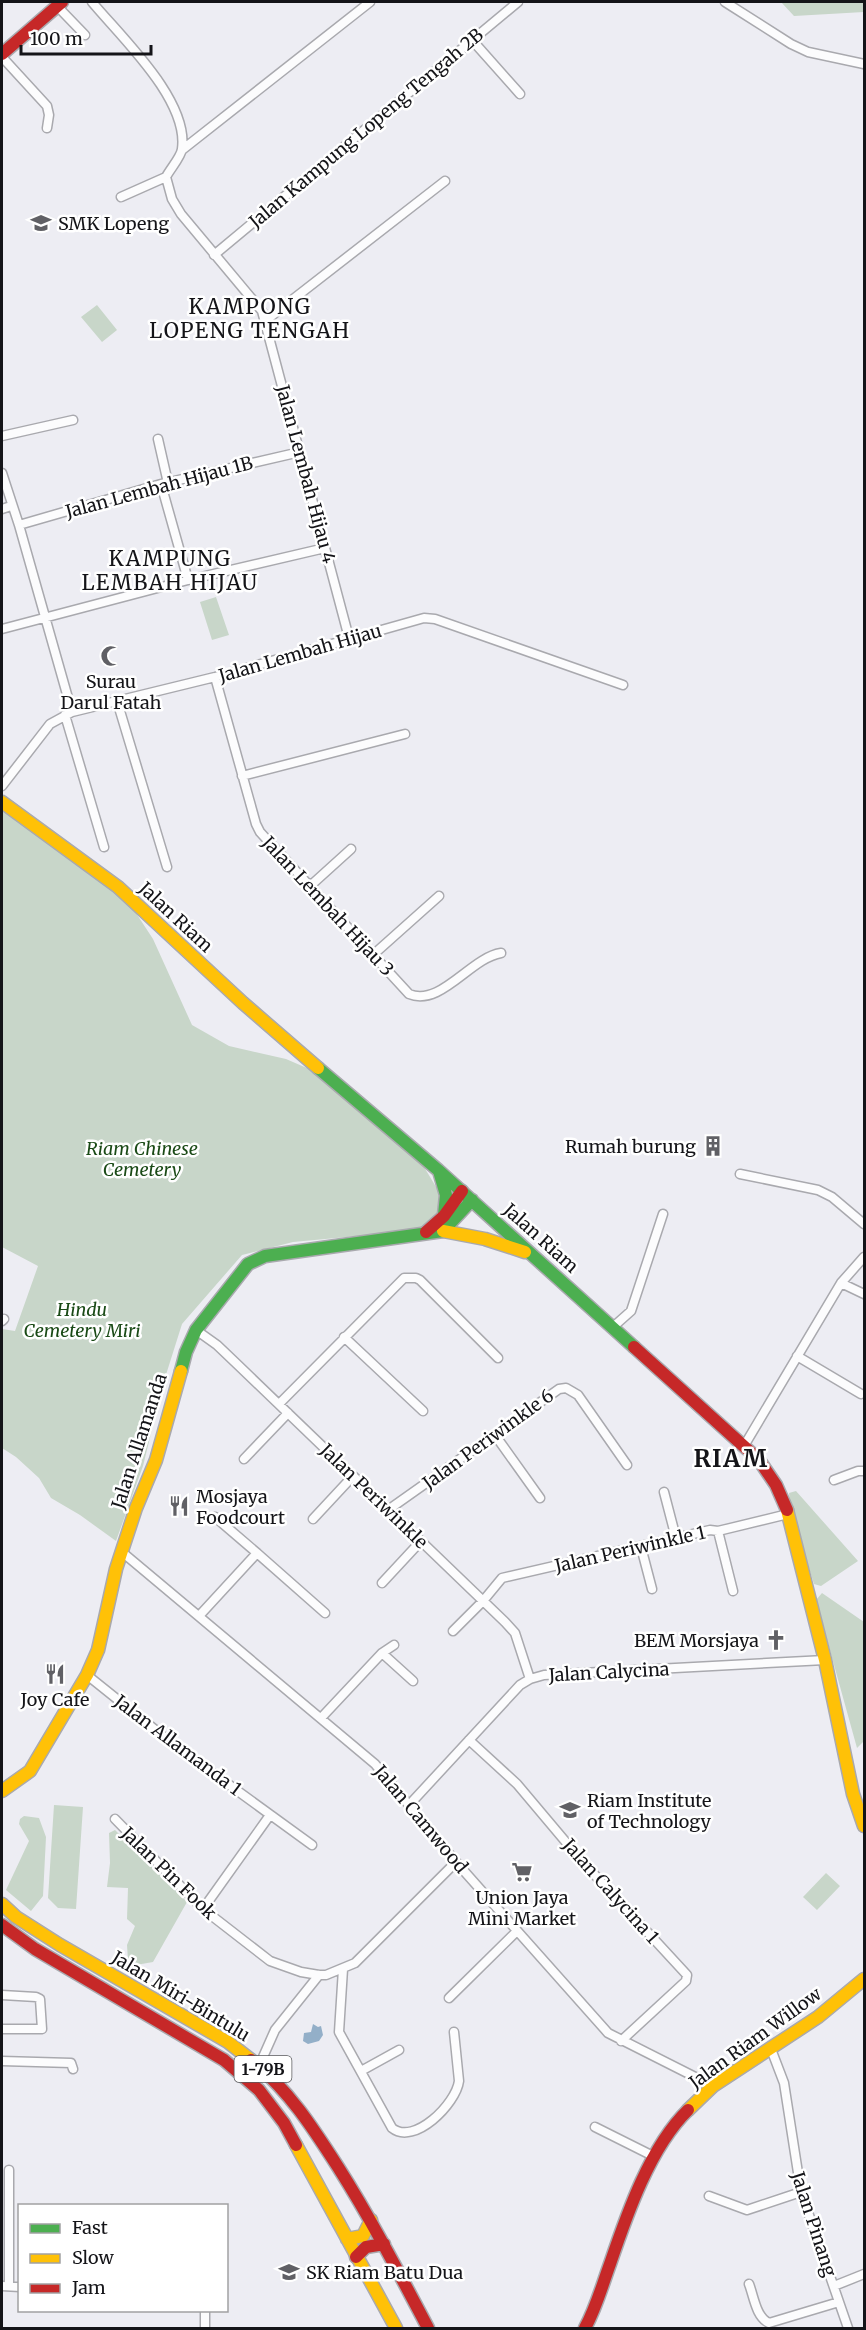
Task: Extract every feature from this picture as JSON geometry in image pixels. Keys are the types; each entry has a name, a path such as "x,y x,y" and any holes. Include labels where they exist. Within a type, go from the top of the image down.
{"main road":[{"path":"2,56 59,4"},
{"name":"Jalan Riam","path":"2,802 117,887 243,1003 462,1191 744,1446 772,1476 788,1514 825,1660 853,1794 864,1826"},
{"path":"438,1170 446,1195 444,1216"},
{"path":"423,1234 444,1216 462,1191"},
{"path":"443,1231 472,1200"},
{"name":"Jalan Allamanda","path":"2,1791 30,1771 87,1675 102,1640 116,1569 171,1415 186,1352 196,1330 248,1264 265,1256 443,1231 485,1239 532,1254"},
{"name":"Jalan Miri-Bintulu","path":"2,1904 16,1917 60,1945 228,2042 268,2073 307,2118 371,2220 428,2328"},
{"name":"Jalan Miri-Bintulu","path":"2,1925 35,1949 224,2060 259,2090 284,2123 396,2328"},
{"name":"Jalan Riam Willow","path":"585,2328 592,2315 624,2224 653,2156 675,2123 713,2086 818,2017 864,1979"},
{"path":"347,2240 363,2237 368,2233 371,2220"},
{"path":"356,2258 366,2247 384,2244"}],"street":[{"path":"92,2 165,91 176,108 182,150"},
{"path":"121,196 166,177 182,150 370,2"},
{"name":"Jalan Kampung Lopeng Tengah 2B","path":"214,255 518,2"},
{"path":"725,2 791,44 808,52 864,64"},
{"path":"59,4 85,35"},
{"path":"472,40 519,94"},
{"path":"2,56 47,106 49,115 47,128"},
{"path":"166,177 172,199 181,214 214,255"},
{"path":"265,321 445,181"},
{"name":"Jalan Lembah Hijau 4","path":"214,255 262,311 349,638"},
{"path":"2,436 73,420"},
{"path":"158,439 164,484 188,580"},
{"name":"Jalan Lembah Hijau 1B","path":"19,525 164,484 300,452"},
{"path":"2,473 45,616 68,714 104,847"},
{"path":"2,509 11,506"},
{"path":"2,629 188,580 325,548"},
{"name":"Jalan Lembah Hijau","path":"2,786 45,729 68,714 215,677 414,621 435,619 623,686"},
{"name":"Jalan Lembah Hijau 3","path":"215,677 260,832 409,994 416,997 431,995 489,955 501,953"},
{"path":"117,701 166,867"},
{"path":"242,776 405,735"},
{"path":"309,887 351,849"},
{"path":"374,954 439,896"},
{"path":"740,1174 818,1190 832,1197 864,1224"},
{"path":"613,1328 631,1311 663,1214"},
{"path":"744,1446 841,1282 864,1257"},
{"path":"279,1404 404,1278 416,1278 498,1358"},
{"path":"841,1282 864,1294"},
{"name":"Jalan Periwinkle","path":"196,1330 217,1345 515,1633 530,1678"},
{"path":"344,1337 423,1411"},
{"path":"797,1356 861,1395"},
{"name":"Jalan Periwinkle 6","path":"388,1510 558,1389 566,1388 578,1395 627,1465"},
{"path":"244,1459 288,1413"},
{"path":"495,1435 540,1498"},
{"path":"834,1480 864,1471"},
{"path":"313,1519 353,1476"},
{"path":"664,1492 676,1538"},
{"name":"Jalan Periwinkle 1","path":"453,1631 502,1578 788,1514"},
{"path":"215,1516 326,1613"},
{"path":"718,1531 733,1591"},
{"path":"382,1583 421,1541"},
{"path":"641,1547 652,1590"},
{"name":"Jalan Camwood","path":"122,1552 375,1764 456,1862 608,2033 713,2086"},
{"path":"199,1616 257,1552"},
{"path":"321,1718 382,1653 394,1645"},
{"path":"382,1653 413,1681"},
{"name":"Jalan Calycina","path":"410,1804 520,1685 530,1678 543,1675 825,1660"},
{"name":"Jalan Allamanda 1","path":"87,1675 173,1744 312,1845"},
{"name":"Jalan Calycina 1","path":"469,1740 517,1784 581,1860 687,1976 686,1981 621,2041"},
{"path":"203,1909 270,1815"},
{"name":"Jalan Pin Fook","path":"115,1819 203,1909 270,1961 301,1972 319,1975 326,1975 355,1963 456,1862"},
{"path":"449,1998 518,1931"},
{"path":"343,1969 339,2032 392,2128 401,2133 408,2132 440,2115 458,2090 454,2032"},
{"path":"259,2066 275,2030 319,1975"},
{"path":"2,1995 40,1999 42,2029 2,2029"},
{"name":"Jalan Pinang","path":"771,2049 784,2083 801,2192 848,2328"},
{"path":"361,2071 399,2050"},
{"path":"2,2061 71,2063 73,2069"},
{"path":"595,2127 653,2156"},
{"path":"5,2286 9,2170"},
{"path":"709,2196 747,2210 801,2192"},
{"path":"834,2286 864,2274"},
{"path":"749,2284 759,2315 769,2323 839,2302"},
{"path":"205,2312 205,2328"}],"green space":[{"path":"781,2 864,2 864,12 794,16"},
{"path":"97,305 117,330 102,342 81,317"},
{"path":"216,597 229,635 212,640 200,602"},
{"name":"Riam Chinese Cemetery","path":"2,810 62,851 111,889 136,913 153,939 192,1025 229,1046 286,1059 323,1075 390,1131 424,1167 441,1195 438,1211 430,1223 412,1231 293,1242 242,1255 182,1324 164,1381 143,1466 116,1541 80,1515 51,1498 39,1478 16,1457 2,1448 2,1329 15,1331 38,1266 2,1247"},
{"path":"796,1491 858,1561 821,1586 814,1584 791,1512 789,1493"},
{"path":"822,1593 864,1622 864,1741 857,1748 816,1600"},
{"path":"54,1805 83,1807 76,1909 58,1908 48,1898"},
{"path":"24,1816 39,1818 46,1837 43,1896 31,1911 6,1890 29,1841 19,1824 20,1819"},
{"path":"115,1830 187,1902 153,1962 136,1965 128,1960 127,1945 135,1926 127,1919 128,1888 107,1887 110,1863 109,1833"},
{"path":"826,1873 840,1886 817,1910 803,1897"}],"water":[{"path":"313,2024 321,2026 323,2035 319,2041 308,2044 303,2041 304,2033 311,2032"}],"traffic: fast":[{"path":"318,1068 438,1170 634,1347"},
{"path":"439,1171 446,1195 444,1215"},
{"path":"181,1371 186,1352 196,1330 248,1264 265,1256 443,1231 472,1200"}],"traffic: slow":[{"path":"2,802 118,887 243,1003 318,1068"},
{"path":"443,1231 485,1239 525,1252"},
{"path":"2,1791 30,1771 87,1675 98,1650 116,1569 136,1508 156,1460 181,1371"},
{"path":"787,1510 825,1660 853,1794 864,1826"},
{"path":"2,1904 16,1917 60,1945 228,2042 251,2060"},
{"path":"688,2110 713,2086 818,2017 864,1979"},
{"path":"296,2145 396,2328"},
{"path":"347,2239 363,2236 371,2220"}],"traffic: jam":[{"path":"2,54 62,2"},
{"path":"426,1232 444,1216 462,1191"},
{"path":"634,1347 759,1460 776,1485 787,1510"},
{"path":"2,1925 35,1949 224,2060 259,2090 284,2123 296,2145"},
{"path":"251,2060 277,2083 319,2138 373,2226 428,2328"},
{"path":"585,2328 596,2305 641,2182 662,2143 688,2110"},
{"path":"356,2257 366,2247 384,2244"}],"place":[{"name":"SMK Lopeng","path":"41,223"},
{"name":"Surau Darul Fatah","path":"111,656"},
{"name":"Rumah burung","path":"713,1146"},
{"name":"Mosjaya Foodcourt","path":"179,1506"},
{"name":"BEM Morsjaya","path":"776,1640"},
{"name":"Joy Cafe","path":"55,1674"},
{"name":"Riam Institute of Technology","path":"570,1810"},
{"name":"Union Jaya Mini Market","path":"522,1872"},
{"name":"SK Riam Batu Dua","path":"289,2272"}],"district":[{"name":"KAMPONG LOPENG TENGAH","path":"250,318"},
{"name":"KAMPUNG LEMBAH HIJAU","path":"170,570"},
{"name":"RIAM","path":"731,1458"}],"park label":[{"name":"Hindu Cemetery Miri","path":"82,1319"}]}
